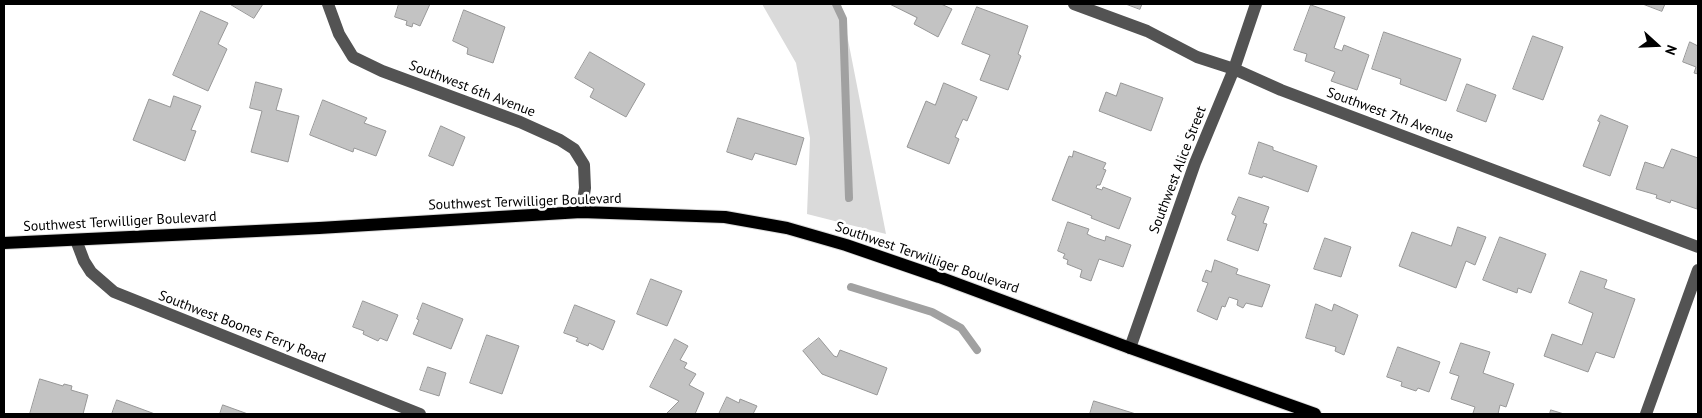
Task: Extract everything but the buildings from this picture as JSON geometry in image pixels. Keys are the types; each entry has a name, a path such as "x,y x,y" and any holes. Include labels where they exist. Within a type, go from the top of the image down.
{"main road":[{"name":"Southwest Terwilliger Boulevard","path":"4,243 319,228 581,212 725,217 787,228 846,244 1315,414"}],"street":[{"name":"Southwest 6th Avenue","path":"328,4 339,34 353,57 382,71 520,122 560,140 574,149 584,165 585,188 581,212"},
{"name":"Southwest 7th Avenue","path":"1074,4 1146,31 1197,57 1234,69 1280,90 1698,247"},
{"name":"Southwest Alice Street","path":"1130,348 1195,162 1234,69 1256,4"},
{"name":"Southwest Boones Ferry Road","path":"76,240 84,261 91,272 114,292 420,414"},
{"path":"1646,414 1698,270"}],"shaded area":[{"path":"762,4 841,4 886,234 807,214 810,138 796,63"}],"waterway":[{"path":"836,4 843,19 849,198"},
{"path":"851,287 932,312 961,328 977,350"}]}
